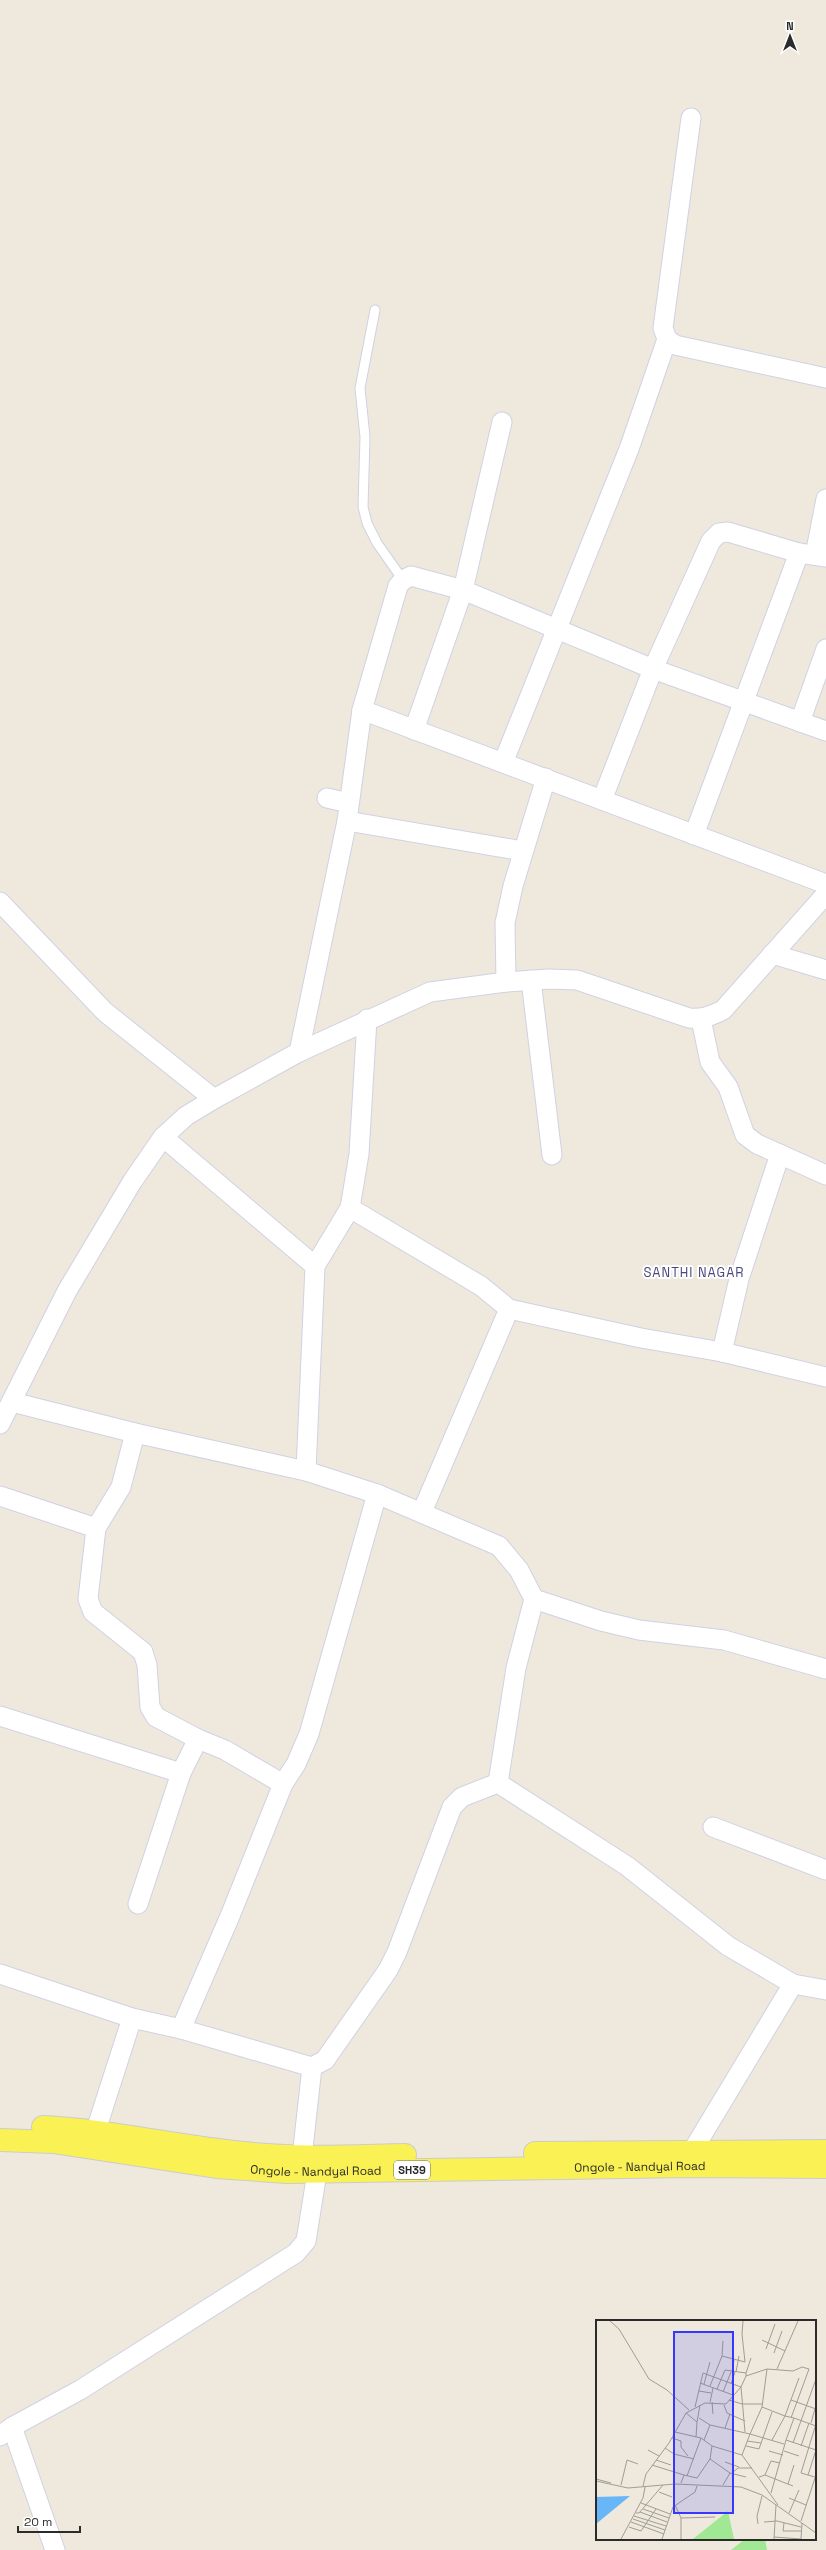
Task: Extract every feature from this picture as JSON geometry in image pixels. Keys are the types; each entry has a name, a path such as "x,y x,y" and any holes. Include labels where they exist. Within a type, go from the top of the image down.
{"main road":[{"name":"Ongole - Nandyal Road","path":"0,2126 96,2130 228,2151 302,2157 694,2150 826,2151"},
{"name":"Ongole - Nandyal Road","path":"0,2140 96,2146 217,2167 317,2173 692,2166 826,2167"}],"street":[{"path":"692,118 663,328 667,339 675,345 826,378"},
{"path":"503,763 629,449 667,339"},
{"path":"414,730 463,590 502,422"},
{"path":"694,835 743,702 813,555 826,499"},
{"path":"602,800 653,669 711,541 719,533 728,532 813,555"},
{"path":"299,1052 348,812 362,710 398,586 403,580 411,576 463,590 556,630 653,669 826,731"},
{"path":"800,722 826,648"},
{"path":"362,710 694,835 753,855 826,884"},
{"path":"506,982 506,922 524,851 546,778"},
{"path":"327,798 348,812 524,851"},
{"path":"0,1424 67,1291 132,1182 163,1137 186,1116 299,1052 367,1019 430,992 532,980 549,979 582,981 689,1018 702,1019 723,1010 826,894"},
{"path":"0,902 105,1012 214,1099"},
{"path":"772,954 826,970"},
{"path":"532,980 552,1155"},
{"path":"306,1471 315,1266 350,1208 359,1154 367,1019"},
{"path":"702,1019 710,1062 728,1087 745,1135 757,1144 826,1175"},
{"path":"163,1137 315,1266"},
{"path":"722,1352 739,1279 780,1154"},
{"path":"350,1208 480,1286 509,1309 641,1338 722,1352 826,1377"},
{"path":"422,1512 509,1309"},
{"path":"12,1402 134,1433 306,1471 377,1494 499,1546 520,1570 534,1599 516,1668 498,1783"},
{"path":"134,1433 120,1487 96,1528 88,1599 93,1612 143,1652 147,1665 150,1707 156,1717 198,1739 225,1750 283,1784"},
{"path":"181,2029 230,1916 283,1784 296,1764 308,1734 377,1494"},
{"path":"0,1496 96,1528"},
{"path":"534,1599 601,1621 639,1630 724,1640 826,1669"},
{"path":"0,1716 181,1773"},
{"path":"138,1904 181,1773 198,1739"},
{"path":"498,1783 627,1866 728,1946 793,1984 823,1987"},
{"path":"0,1974 132,2018 181,2029 312,2067 326,2060 336,2048 388,1970 397,1952 452,1807 462,1797 498,1783"},
{"path":"713,1827 826,1870"},
{"path":"694,2150 793,1984"},
{"path":"96,2130 132,2018"},
{"path":"302,2157 312,2067"},
{"path":"55,2550 6,2432 80,2390 296,2253 306,2241 317,2173"}],"lane":[{"path":"375,310 360,388 365,437 363,507 367,523 377,543 403,580"}],"green space":[{"path":"744,2540 765,2540 767,2550 731,2550"}],"district":[{"name":"SANTHI NAGAR","path":"694,1272"}]}
